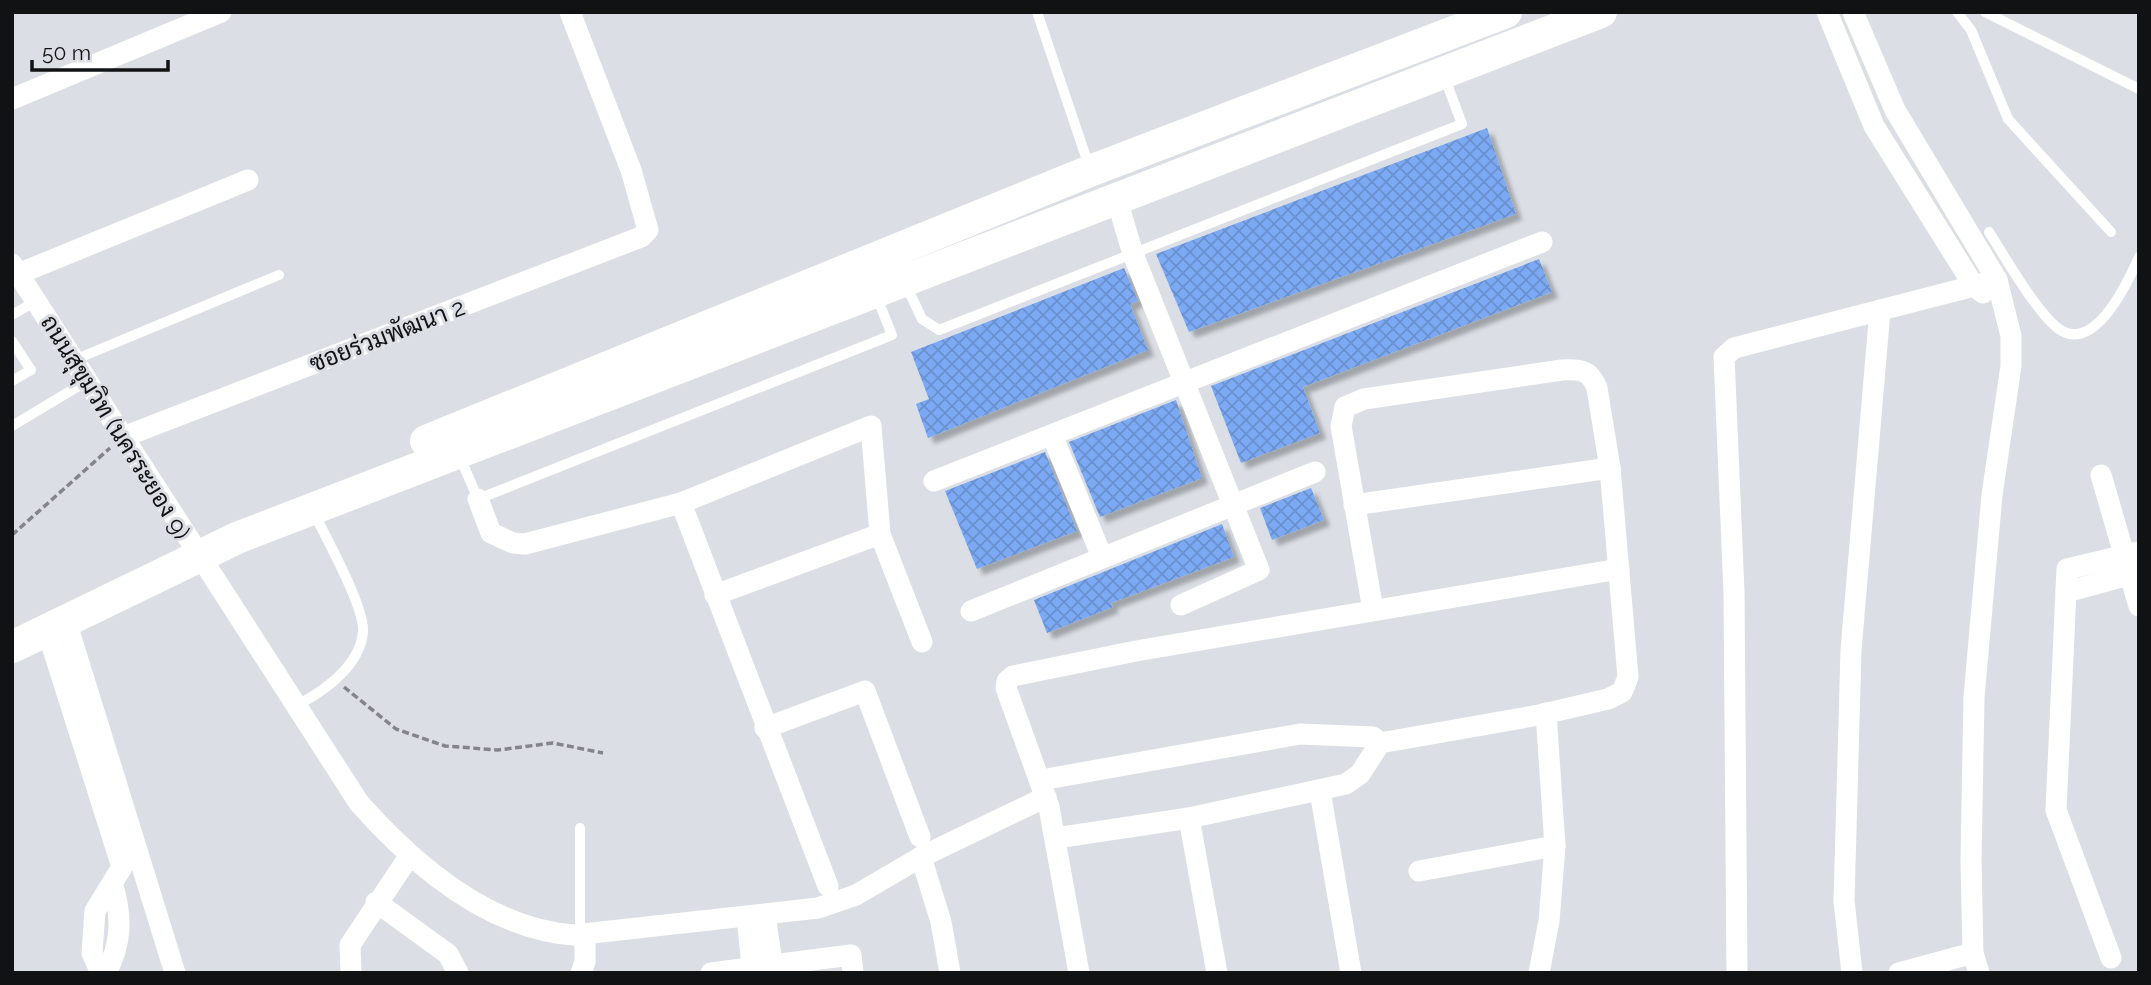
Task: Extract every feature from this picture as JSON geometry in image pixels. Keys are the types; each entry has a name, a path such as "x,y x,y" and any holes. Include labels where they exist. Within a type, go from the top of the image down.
{"street":[{"path":"12,99 221,12"},
{"name":"ซอยร่วมพัฒนา 2","path":"123,437 641,237 648,230 631,170 570,12"},
{"path":"12,625 191,547 1090,171 1296,92 1469,19 1506,12"},
{"path":"12,647 57,625 191,547 312,508 1601,12"},
{"path":"1827,12 1874,126 1974,286 2003,311"},
{"path":"1853,12 1895,110 1997,280 2011,336 2011,366 1992,495 1974,697 1971,860 1976,963 1899,973"},
{"path":"1296,92 1310,125"},
{"path":"15,269 248,180"},
{"path":"1116,200 1133,254 1259,570 1181,604"},
{"path":"934,481 1542,242"},
{"name":"ถนนสุขุมวิท (นครระยอง 9)","path":"15,269 191,547 359,803 410,855 490,911 551,934 580,935 800,911 835,903 878,884 921,847 1049,808"},
{"path":"1737,973 1734,592 1724,357 1734,348 1997,280"},
{"path":"1852,973 1844,901 1851,650 1880,310"},
{"path":"1049,808 1189,818 1320,791 1346,784 1360,774 1380,743 1546,713 1608,699 1625,688 1628,677 1610,468 1597,388 1586,371 1562,370 1364,399 1345,407 1341,419 1373,610"},
{"path":"484,497 504,527 502,537 513,543 525,544 681,503 871,426 880,534 922,642"},
{"path":"1052,435 1102,557"},
{"path":"1354,505 1610,468"},
{"path":"971,611 1315,472"},
{"path":"2101,475 2133,564 2139,606"},
{"path":"681,503 828,887"},
{"path":"715,595 880,534"},
{"path":"2111,958 2056,810 2067,569 2133,564"},
{"path":"2066,592 2133,564"},
{"path":"1079,973 1049,808 1007,695 1007,681 1013,676 1136,651 1619,569"},
{"path":"57,625 122,867 113,886 121,915 116,956 104,973"},
{"path":"57,625 175,973"},
{"path":"765,728 865,691 921,847 941,922 950,973"},
{"path":"1539,973 1549,921 1555,846 1546,713"},
{"path":"1049,808 1300,734 1373,737 1380,743"},
{"path":"1320,791 1351,973"},
{"path":"1189,818 1217,973"},
{"path":"1419,871 1555,846"},
{"path":"351,973 349,945 410,855"},
{"path":"376,902 448,954 458,973"},
{"path":"756,916 762,964"},
{"path":"580,935 586,962 580,973"},
{"path":"711,973 762,964 851,955 853,973"}],"lane":[{"path":"1037,12 1090,171"},
{"path":"1957,12 1971,30 2008,119 2111,232"},
{"path":"1971,30 1987,14 2139,89"},
{"path":"904,281 922,319 939,330 1462,124 1443,74"},
{"path":"1989,232 2032,297 2055,327 2064,333 2078,333 2106,318 2139,257"},
{"path":"74,360 279,275"},
{"path":"458,452 484,497 892,335 875,292"},
{"path":"12,315 36,301"},
{"path":"12,341 31,370 12,381"},
{"path":"12,426 87,381"},
{"path":"296,706 336,680 353,656 363,630 350,589 312,508"},
{"path":"580,828 580,935"}],"path":[{"path":"12,535 123,437"},
{"path":"336,680 396,729 445,746 498,750 553,743 603,753"}],"building":[{"path":"1487,128 1516,214 1189,332 1156,254"},
{"path":"1539,259 1552,292 1303,387 1320,433 1241,463 1211,386"},
{"path":"1124,268 1138,301 1130,304 1148,350 928,438 916,404 929,399 911,352"},
{"path":"1176,400 1202,478 1100,517 1069,442"},
{"path":"1045,452 1077,531 977,569 945,491"},
{"path":"1311,488 1324,520 1272,540 1260,508"},
{"path":"1222,524 1234,557 1111,603 1113,607 1047,633 1034,600"}]}
